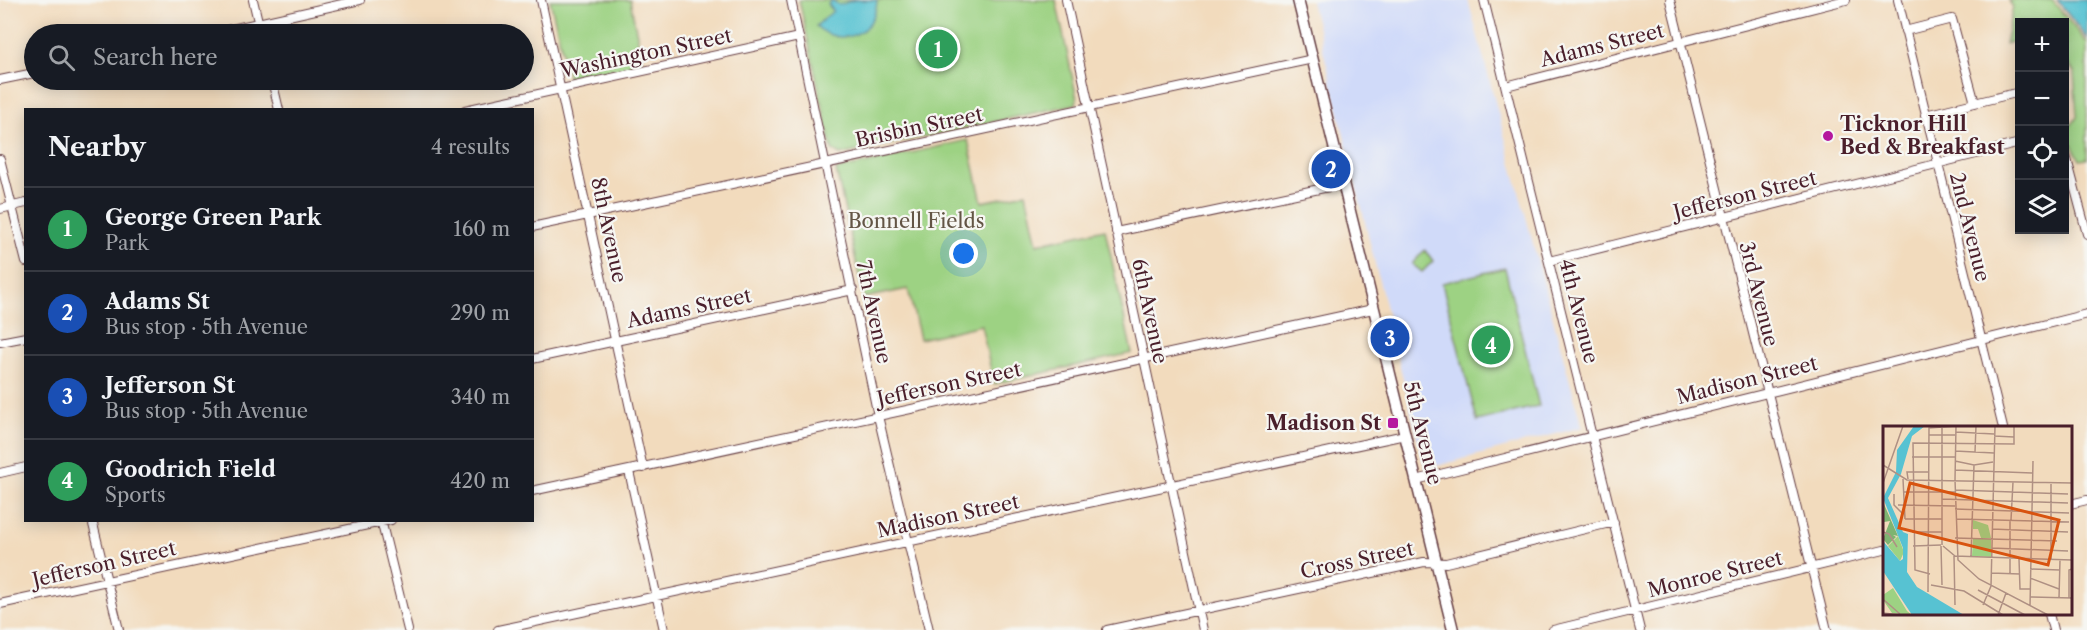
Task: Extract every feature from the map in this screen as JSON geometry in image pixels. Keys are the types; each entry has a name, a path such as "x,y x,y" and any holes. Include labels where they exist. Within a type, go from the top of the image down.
{"main road":[{"name":"5th Avenue","path":"1298,0 1453,630"}],"street":[{"path":"253,0 258,23"},
{"path":"254,24 360,0"},
{"name":"8th Avenue","path":"541,0 643,468"},
{"name":"7th Avenue","path":"790,0 878,416 929,630"},
{"name":"6th Avenue","path":"1066,0 1203,630"},
{"name":"4th Avenue","path":"1484,0 1640,630"},
{"name":"3rd Avenue","path":"1670,0 1827,630"},
{"name":"Adams Street","path":"1506,86 1846,0"},
{"name":"2nd Avenue","path":"1898,0 2003,426"},
{"path":"1905,31 1952,20 1975,103"},
{"name":"Washington Street","path":"474,108 798,37"},
{"name":"Brisbin Street","path":"534,227 1313,59"},
{"path":"0,80 24,75"},
{"path":"274,90 279,108"},
{"path":"1925,115 2015,93"},
{"name":"Jefferson Street","path":"1549,261 2015,144"},
{"path":"0,159 24,255"},
{"path":"2069,163 2083,204 2087,234"},
{"path":"1116,232 1343,184"},
{"path":"0,209 24,203"},
{"name":"Adams Street","path":"534,358 853,290"},
{"name":"Jefferson Street","path":"534,491 1373,309"},
{"name":"Madison Street","path":"1416,480 2087,314"},
{"path":"0,342 24,337"},
{"name":"Madison Street","path":"498,630 1405,435"},
{"path":"0,473 24,467"},
{"path":"629,471 664,630"},
{"path":"2072,504 2087,500"},
{"path":"92,522 118,630"},
{"name":"Jefferson Street","path":"0,604 379,522"},
{"path":"384,522 408,630"},
{"name":"Cross Street","path":"1107,630 1424,562 1446,563 1614,522"},
{"name":"Monroe Street","path":"1553,630 1883,550"},
{"path":"2049,615 2053,630"}],"shaded area":[{"path":"1311,0 1468,0 1582,427 1425,469"}],"green space":[{"path":"550,0 630,0 643,65 569,80"},
{"path":"799,0 1056,0 1077,99 1076,104 840,155 832,150"},
{"path":"2008,0 2052,0 2067,18 2015,18 2015,40 2005,44 2013,7"},
{"path":"2069,21 2087,43 2087,159 2080,160 2069,140 2069,128 2077,117 2074,72 2069,65"},
{"name":"Bonnell Fields","path":"968,140 982,202 1026,193 1037,244 1105,229 1132,353 994,384 981,325 920,339 908,289 864,298 836,170"},
{"path":"1425,250 1433,261 1422,272 1412,264"},
{"path":"1505,268 1539,406 1477,421 1442,283"}],"water":[{"path":"832,0 839,5 854,0 877,0 871,22 864,29 846,37 826,33 816,26 833,11 828,4"},
{"path":"2057,0 2087,0 2087,39"}],"place":[{"name":"George Green Park","path":"938,49"},
{"name":"Ticknor Hill Bed & Breakfast","path":"1828,136"},
{"name":"Adams St","path":"1331,169"},
{"name":"Jefferson St","path":"1390,338"},
{"name":"Goodrich Field","path":"1491,345"},
{"name":"Madison St","path":"1393,423"}]}
